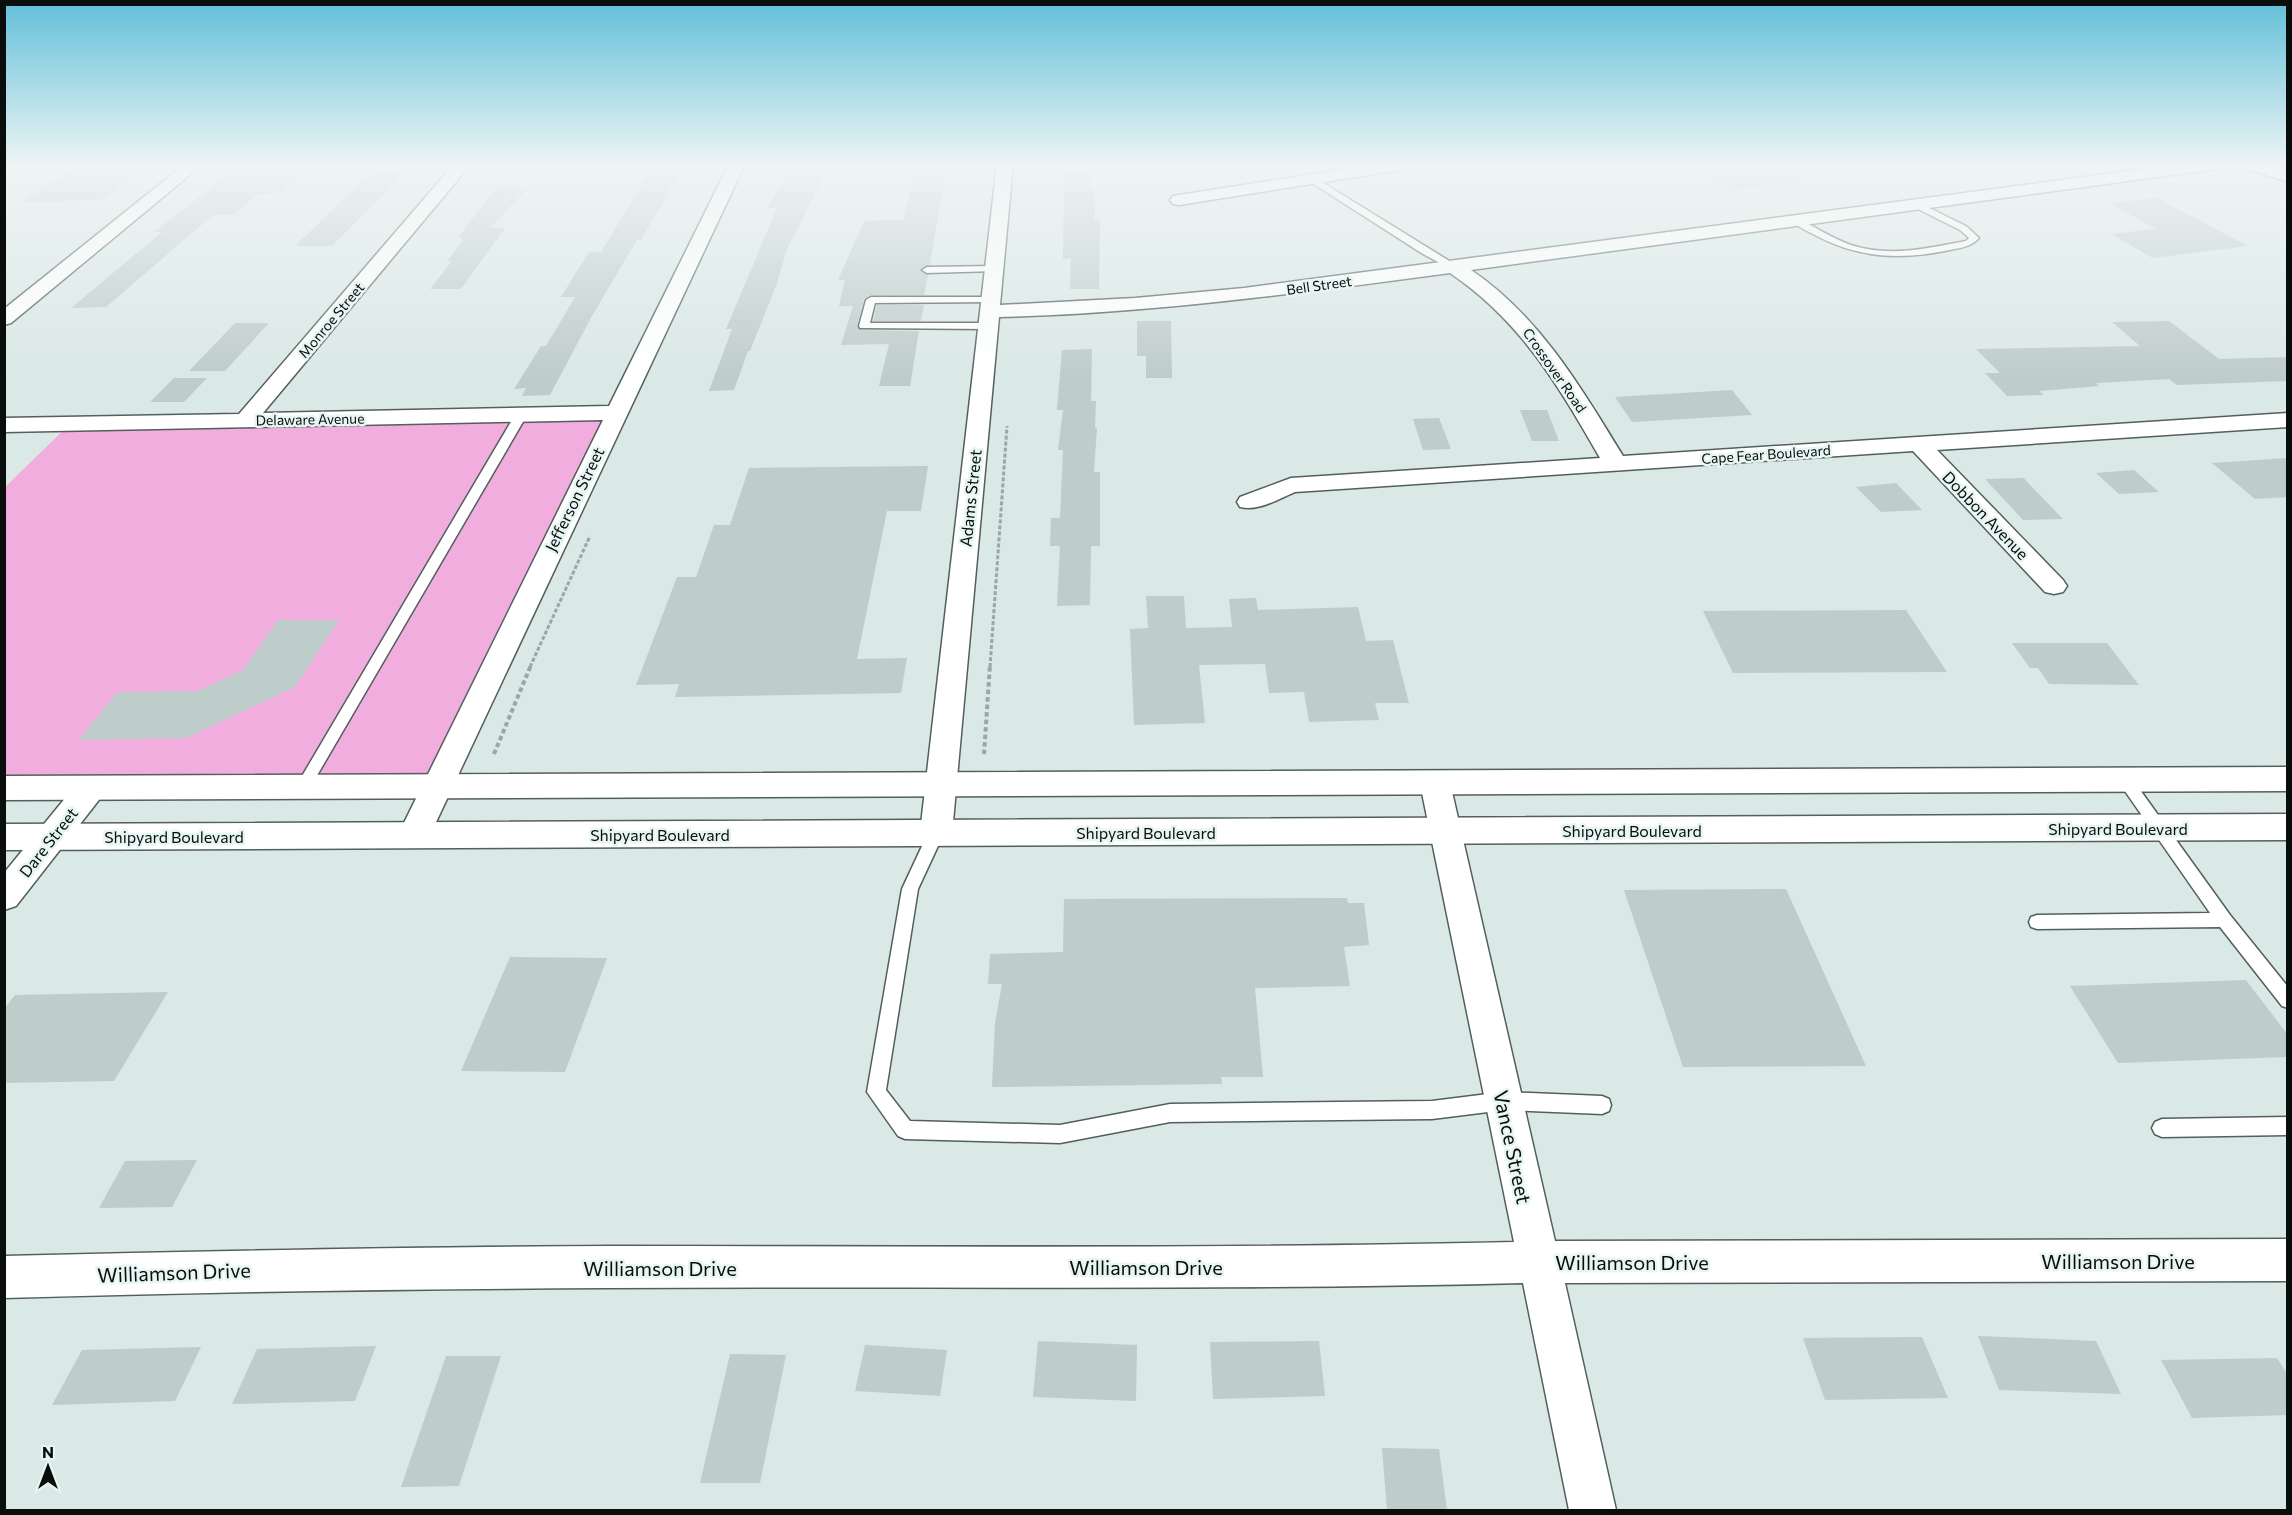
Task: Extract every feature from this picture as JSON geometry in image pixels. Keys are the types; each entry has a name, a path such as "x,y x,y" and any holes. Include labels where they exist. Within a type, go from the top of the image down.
{"main road":[{"path":"4,788 2288,779"},
{"name":"Shipyard Boulevard","path":"4,837 2288,827"}],"street":[{"path":"4,319 108,235"},
{"name":"Monroe Street","path":"246,421 403,235"},
{"name":"Jefferson Street","path":"414,835 703,235"},
{"name":"Adams Street","path":"936,833 998,235"},
{"name":"Bell Street","path":"989,312 1189,301 1694,235"},
{"name":"Crossover Road","path":"1454,267 1492,293 1518,317 1544,349 1570,388 1615,463"},
{"name":"Delaware Avenue","path":"4,425 616,413"},
{"name":"Cape Fear Boulevard","path":"1249,502 1291,485 2288,420"},
{"name":"Dobbon Avenue","path":"1919,444 2054,586"},
{"name":"Vance Street","path":"1435,783 1593,1510"},
{"name":"Dare Street","path":"4,897 91,788"},
{"name":"Williamson Drive","path":"4,1277 260,1270 1333,1267 1538,1262 2288,1260"}],"lane":[{"path":"1399,235 1454,267"},
{"path":"1824,235 1849,247 1873,254 1903,256 1969,243 1974,238 1970,235"},
{"path":"927,270 994,269"},
{"path":"871,300 989,312 864,326 871,300"},
{"path":"303,788 521,415"},
{"path":"2125,780 2224,920 2288,1001"},
{"path":"936,833 910,889 876,1092 905,1130 1060,1134 1170,1113 1432,1110 1504,1101 1602,1105"},
{"path":"2037,922 2224,920"},
{"path":"2162,1128 2288,1126"}],"path":[{"path":"984,754 1007,421"}],"shaded area":[{"path":"616,413 437,787 5,789 5,487 70,424"}],"building":[{"path":"159,235 190,235 106,307 71,308"},
{"path":"307,235 343,235 332,246 295,246"},
{"path":"500,235 461,289 430,289 452,261 447,261 463,241 459,236"},
{"path":"611,235 644,235 641,240 637,240 592,316 550,395 522,396 526,388 514,389 541,346 546,346 575,297 561,297 589,252 601,252"},
{"path":"766,235 794,235 734,390 709,391 732,329 726,329"},
{"path":"858,235 935,235 930,265 920,269 928,275 924,295 870,295 864,299 857,325 860,330 919,331 910,386 879,386 889,344 841,345 853,306 839,306 845,280 838,280"},
{"path":"1063,235 1100,235 1099,289 1070,289 1071,258 1063,259"},
{"path":"2112,235 2227,235 2248,246 2153,258"},
{"path":"877,305 924,305 921,321 873,321"},
{"path":"1137,321 1171,321 1172,378 1146,378 1146,356 1137,356"},
{"path":"2169,321 2219,359 2288,357 2288,381 2177,385 2169,379 2096,383 2099,386 2039,391 2044,395 2007,396 1985,373 2000,373 1976,349 2140,346 2112,322"},
{"path":"235,323 269,323 225,371 189,371"},
{"path":"1092,349 1091,401 1096,401 1094,472 1100,472 1100,546 1091,546 1090,605 1057,606 1060,546 1050,546 1051,518 1060,518 1063,450 1058,450 1063,410 1057,410 1062,350"},
{"path":"174,378 207,378 184,402 150,402"},
{"path":"1732,390 1752,415 1632,422 1615,397"},
{"path":"1520,410 1547,410 1559,441 1532,441"},
{"path":"1439,418 1451,449 1423,450 1413,419"},
{"path":"2288,458 2288,497 2255,499 2212,463"},
{"path":"928,466 921,511 887,511 857,659 907,658 901,693 675,697 679,684 636,685 677,577 696,577 714,525 730,525 749,468"},
{"path":"2134,470 2159,492 2119,494 2096,473"},
{"path":"2024,478 2063,519 2023,520 1985,479"},
{"path":"1896,483 1922,510 1881,512 1856,487"},
{"path":"1146,596 1184,596 1186,628 1232,627 1229,599 1256,598 1258,610 1358,607 1366,641 1393,640 1409,703 1375,703 1379,720 1309,722 1304,692 1269,693 1265,664 1199,665 1205,723 1134,725 1130,629 1148,628"},
{"path":"1906,610 1947,672 1733,673 1703,611"},
{"path":"278,620 339,620 295,687 186,738 79,740 117,692 197,691 243,670"},
{"path":"2012,643 2107,643 2139,685 2049,684 2038,668 2030,668"},
{"path":"1786,889 1866,1066 1683,1067 1624,890"},
{"path":"1347,898 1348,903 1364,903 1369,945 1344,947 1350,986 1255,988 1263,1077 1221,1077 1222,1084 992,1087 995,1023 1002,984 988,984 990,954 1063,952 1064,899"},
{"path":"510,957 607,958 565,1072 461,1071"},
{"path":"2246,980 2288,1035 2288,1057 2118,1063 2070,986"},
{"path":"168,992 114,1081 4,1083 4,1009 15,995"},
{"path":"197,1160 172,1207 99,1208 125,1161"},
{"path":"1978,1336 2096,1341 2121,1394 1999,1390"},
{"path":"1922,1337 1948,1398 1825,1400 1803,1338"},
{"path":"1038,1341 1137,1345 1136,1401 1033,1397"},
{"path":"1319,1341 1325,1396 1213,1399 1210,1342"},
{"path":"865,1345 947,1350 940,1396 855,1391"},
{"path":"376,1346 355,1401 232,1404 257,1349"},
{"path":"201,1347 175,1401 52,1405 82,1350"},
{"path":"730,1354 786,1355 760,1483 700,1483"},
{"path":"446,1356 501,1356 459,1486 401,1487"},
{"path":"2277,1358 2288,1375 2288,1415 2192,1418 2161,1360"},
{"path":"1382,1448 1439,1449 1447,1510 1387,1510"}]}
